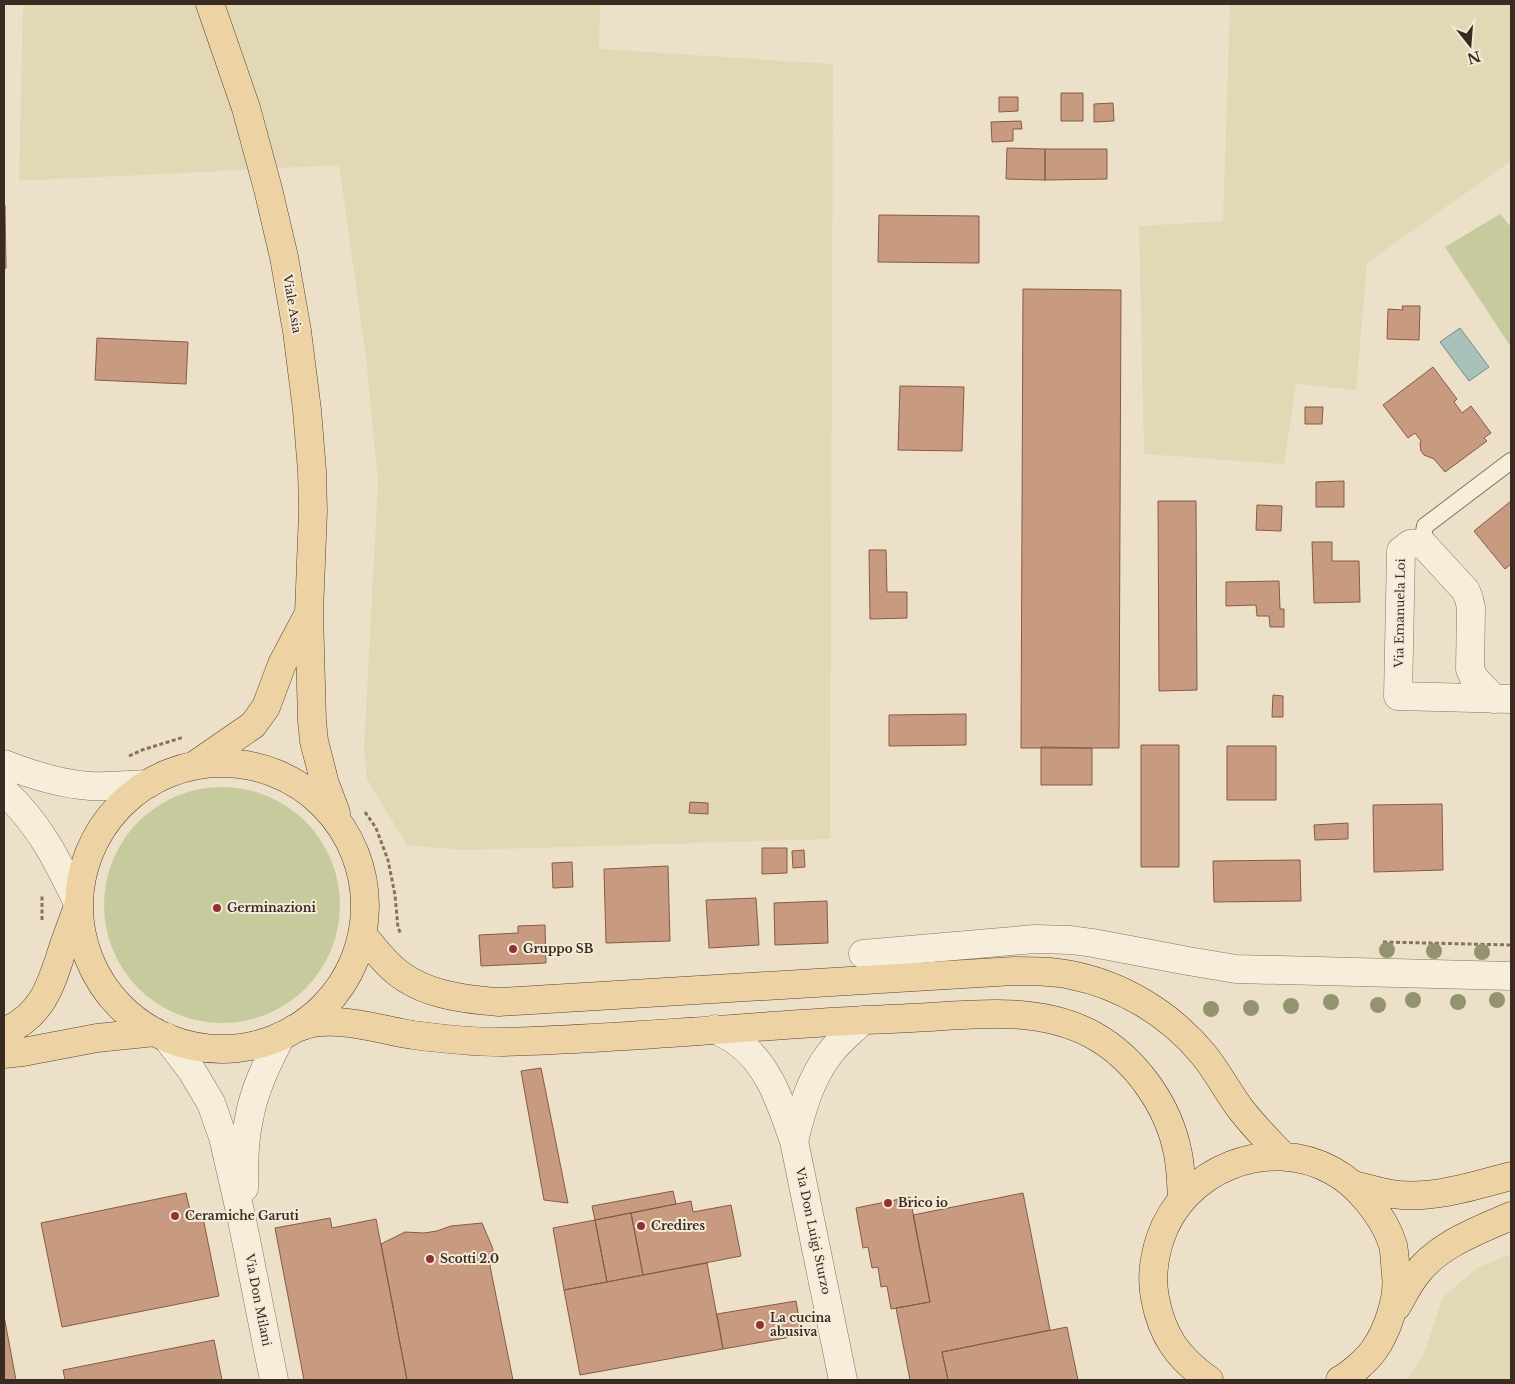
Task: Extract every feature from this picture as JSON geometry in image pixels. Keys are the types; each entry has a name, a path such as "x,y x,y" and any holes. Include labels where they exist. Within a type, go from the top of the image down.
{"main road":[{"name":"Viale Asia","path":"210,4 246,108 268,189 284,257 296,322 312,470 313,511 309,614 311,704 314,741 325,784 342,827"},
{"path":"193,766 253,725 266,707 282,664 309,614"},
{"path":"288,1032 326,1005 349,972 357,954 366,913 365,890 361,868 353,846 327,807 309,791 288,778 266,769 218,762 193,766 170,773 148,784 128,798 112,815 98,835 87,857 81,881 79,905 83,939 95,972 114,1000 126,1012 160,1034 188,1044 212,1048 236,1048 259,1044 313,1023 345,1023 412,1035 489,1042 1007,1013 1047,1018 1072,1025 1094,1035 1131,1065 1156,1096 1166,1115 1178,1152 1181,1169 1182,1199"},
{"path":"4,1032 26,1018 46,996 79,905"},
{"path":"362,935 388,965 418,984 437,993 456,998 499,1002 1014,971 1071,975 1139,1000 1182,1031 1204,1055 1242,1111 1284,1156"},
{"path":"4,1054 97,1038 160,1034"},
{"path":"1209,1380 1192,1368 1172,1344 1158,1317 1152,1286 1155,1255 1165,1225 1182,1199 1203,1180 1227,1166 1255,1158 1284,1156 1308,1161 1333,1170 1354,1185 1378,1212 1393,1246 1397,1282 1390,1318"},
{"path":"1354,1185 1392,1194 1414,1196 1454,1191 1511,1176"},
{"path":"1345,1379 1374,1350 1414,1276 1430,1260 1442,1250 1483,1228 1511,1216"}],"street":[{"name":"Via Emanuela Loi","path":"1422,543 1466,591 1471,608 1470,669 1474,678 1503,699 1398,696 1401,550 1410,544 1422,543"},
{"path":"4,764 38,777 72,784 100,786 148,784"},
{"path":"4,791 37,827 55,855 79,905"},
{"path":"863,954 1034,939 1093,942 1236,969 1511,976"},
{"name":"Via Don Luigi Sturzo","path":"794,1141 805,1099 821,1066 831,1051 863,1020"},
{"name":"Via Don Luigi Sturzo","path":"715,1029 735,1040 757,1061 771,1080 781,1104 794,1141 843,1380"},
{"name":"Via Don Milani","path":"242,1220 248,1119 264,1072 288,1032"},
{"name":"Via Don Milani","path":"160,1034 192,1071 211,1103 223,1138 242,1220 274,1380"}],"lane":[{"path":"1422,543 1425,526 1511,461"}],"path":[{"path":"127,757 142,750 192,736"},
{"path":"360,805 376,828 388,860 395,895 398,928 402,935"},
{"path":"42,894 43,927"}],"shaded area":[{"path":"23,4 600,4 599,49 833,64 830,839 464,850 407,845 367,779 364,749 378,482 366,357 339,165 19,181"},
{"path":"1230,4 1511,4 1511,161 1367,263 1356,390 1296,384 1284,464 1144,454 1139,226 1223,221"},
{"path":"1460,328 1489,367 1469,381 1440,342"},
{"path":"1511,1254 1511,1380 1407,1380 1424,1354 1443,1297 1477,1268"}],"green space":[{"path":"1500,214 1511,227 1511,347 1445,247"},
{"path":"210,787 234,787 256,792 278,801 306,821 320,839 331,860 338,882 340,905 338,928 331,950 320,971 306,989 278,1009 256,1018 234,1023 210,1023 188,1018 166,1009 138,989 118,961 109,939 104,917 104,893 109,871 118,849 138,821 166,801 188,792"}],"building":[{"path":"1061,93 1083,93 1083,121 1061,121"},
{"path":"999,97 1018,97 1018,111 999,112"},
{"path":"1113,103 1114,121 1094,122 1094,104"},
{"path":"1021,121 1022,129 1013,129 1013,141 992,142 991,122"},
{"path":"1007,148 1045,149 1045,180 1006,179"},
{"path":"1045,149 1107,149 1107,179 1045,180"},
{"path":"4,205 6,268 4,269"},
{"path":"879,215 979,216 979,263 878,262"},
{"path":"1023,289 1121,290 1119,748 1021,748"},
{"path":"1402,306 1420,306 1419,340 1387,339 1388,309 1403,310"},
{"path":"97,338 188,342 186,384 95,380"},
{"path":"1433,367 1457,399 1454,402 1462,413 1471,406 1491,433 1484,438 1487,441 1445,472 1434,459 1424,455 1421,451 1421,441 1415,433 1408,438 1383,405"},
{"path":"900,386 964,387 962,451 898,450"},
{"path":"1305,407 1323,407 1322,424 1305,424"},
{"path":"1344,481 1344,507 1316,507 1316,482"},
{"path":"1158,501 1196,501 1197,690 1159,691"},
{"path":"1511,501 1511,564 1505,569 1474,531"},
{"path":"1257,505 1282,506 1281,531 1256,530"},
{"path":"1312,542 1332,542 1332,561 1359,561 1360,602 1314,603"},
{"path":"869,550 886,550 887,592 907,592 907,618 870,619"},
{"path":"1279,581 1280,609 1284,609 1284,627 1270,627 1269,616 1257,616 1256,605 1226,606 1226,582"},
{"path":"1273,695 1283,696 1283,717 1272,717"},
{"path":"966,714 966,745 889,746 889,715"},
{"path":"1141,745 1179,745 1179,867 1141,867"},
{"path":"1227,746 1276,746 1276,800 1227,800"},
{"path":"1041,747 1092,748 1092,785 1041,785"},
{"path":"690,802 708,803 708,814 689,813"},
{"path":"1442,804 1443,870 1374,872 1373,805"},
{"path":"1348,823 1348,839 1315,840 1314,825"},
{"path":"762,848 787,848 787,873 762,874"},
{"path":"804,850 805,867 793,868 792,851"},
{"path":"1300,860 1301,901 1214,902 1213,861"},
{"path":"572,862 573,887 553,888 552,863"},
{"path":"668,866 670,941 606,943 604,869"},
{"path":"756,898 759,945 709,948 706,900"},
{"path":"827,901 828,943 775,945 774,903"},
{"name":"Gruppo SB","path":"545,925 546,963 481,966 479,935 518,933 518,926"},
{"path":"541,1068 568,1203 544,1200 521,1071"},
{"path":"673,1191 676,1204 595,1220 592,1206"},
{"path":"186,1193 191,1215 202,1213 219,1296 62,1327 41,1223"},
{"path":"1023,1193 1050,1330 942,1352 948,1380 910,1380 896,1308 930,1302 913,1215"},
{"path":"910,1197 930,1302 891,1309 887,1286 881,1287 878,1267 872,1268 868,1247 863,1248 856,1208"},
{"path":"691,1201 693,1212 731,1205 741,1256 643,1275 631,1213"},
{"path":"631,1213 643,1275 607,1282 595,1220"},
{"path":"330,1218 332,1228 376,1219 407,1380 304,1380 275,1228"},
{"path":"595,1220 607,1282 564,1290 553,1228"},
{"path":"482,1223 493,1249 490,1266 513,1380 407,1380 381,1244 405,1232 424,1233 451,1226"},
{"path":"707,1263 723,1349 580,1375 564,1290"},
{"name":"La cucina abusiva","path":"796,1301 802,1335 723,1349 717,1314"},
{"path":"4,1316 16,1380 4,1380"},
{"path":"1067,1327 1078,1380 948,1380 942,1352"},
{"path":"214,1340 222,1380 65,1380 63,1370"}],"place":[{"name":"Germinazioni","path":"217,908"},
{"name":"Gruppo SB","path":"513,949"},
{"name":"Brico io","path":"888,1203"},
{"name":"Ceramiche Garuti","path":"175,1216"},
{"name":"Credires","path":"641,1226"},
{"name":"Scotti 2.0","path":"430,1259"},
{"name":"La cucina abusiva","path":"760,1325"}]}
